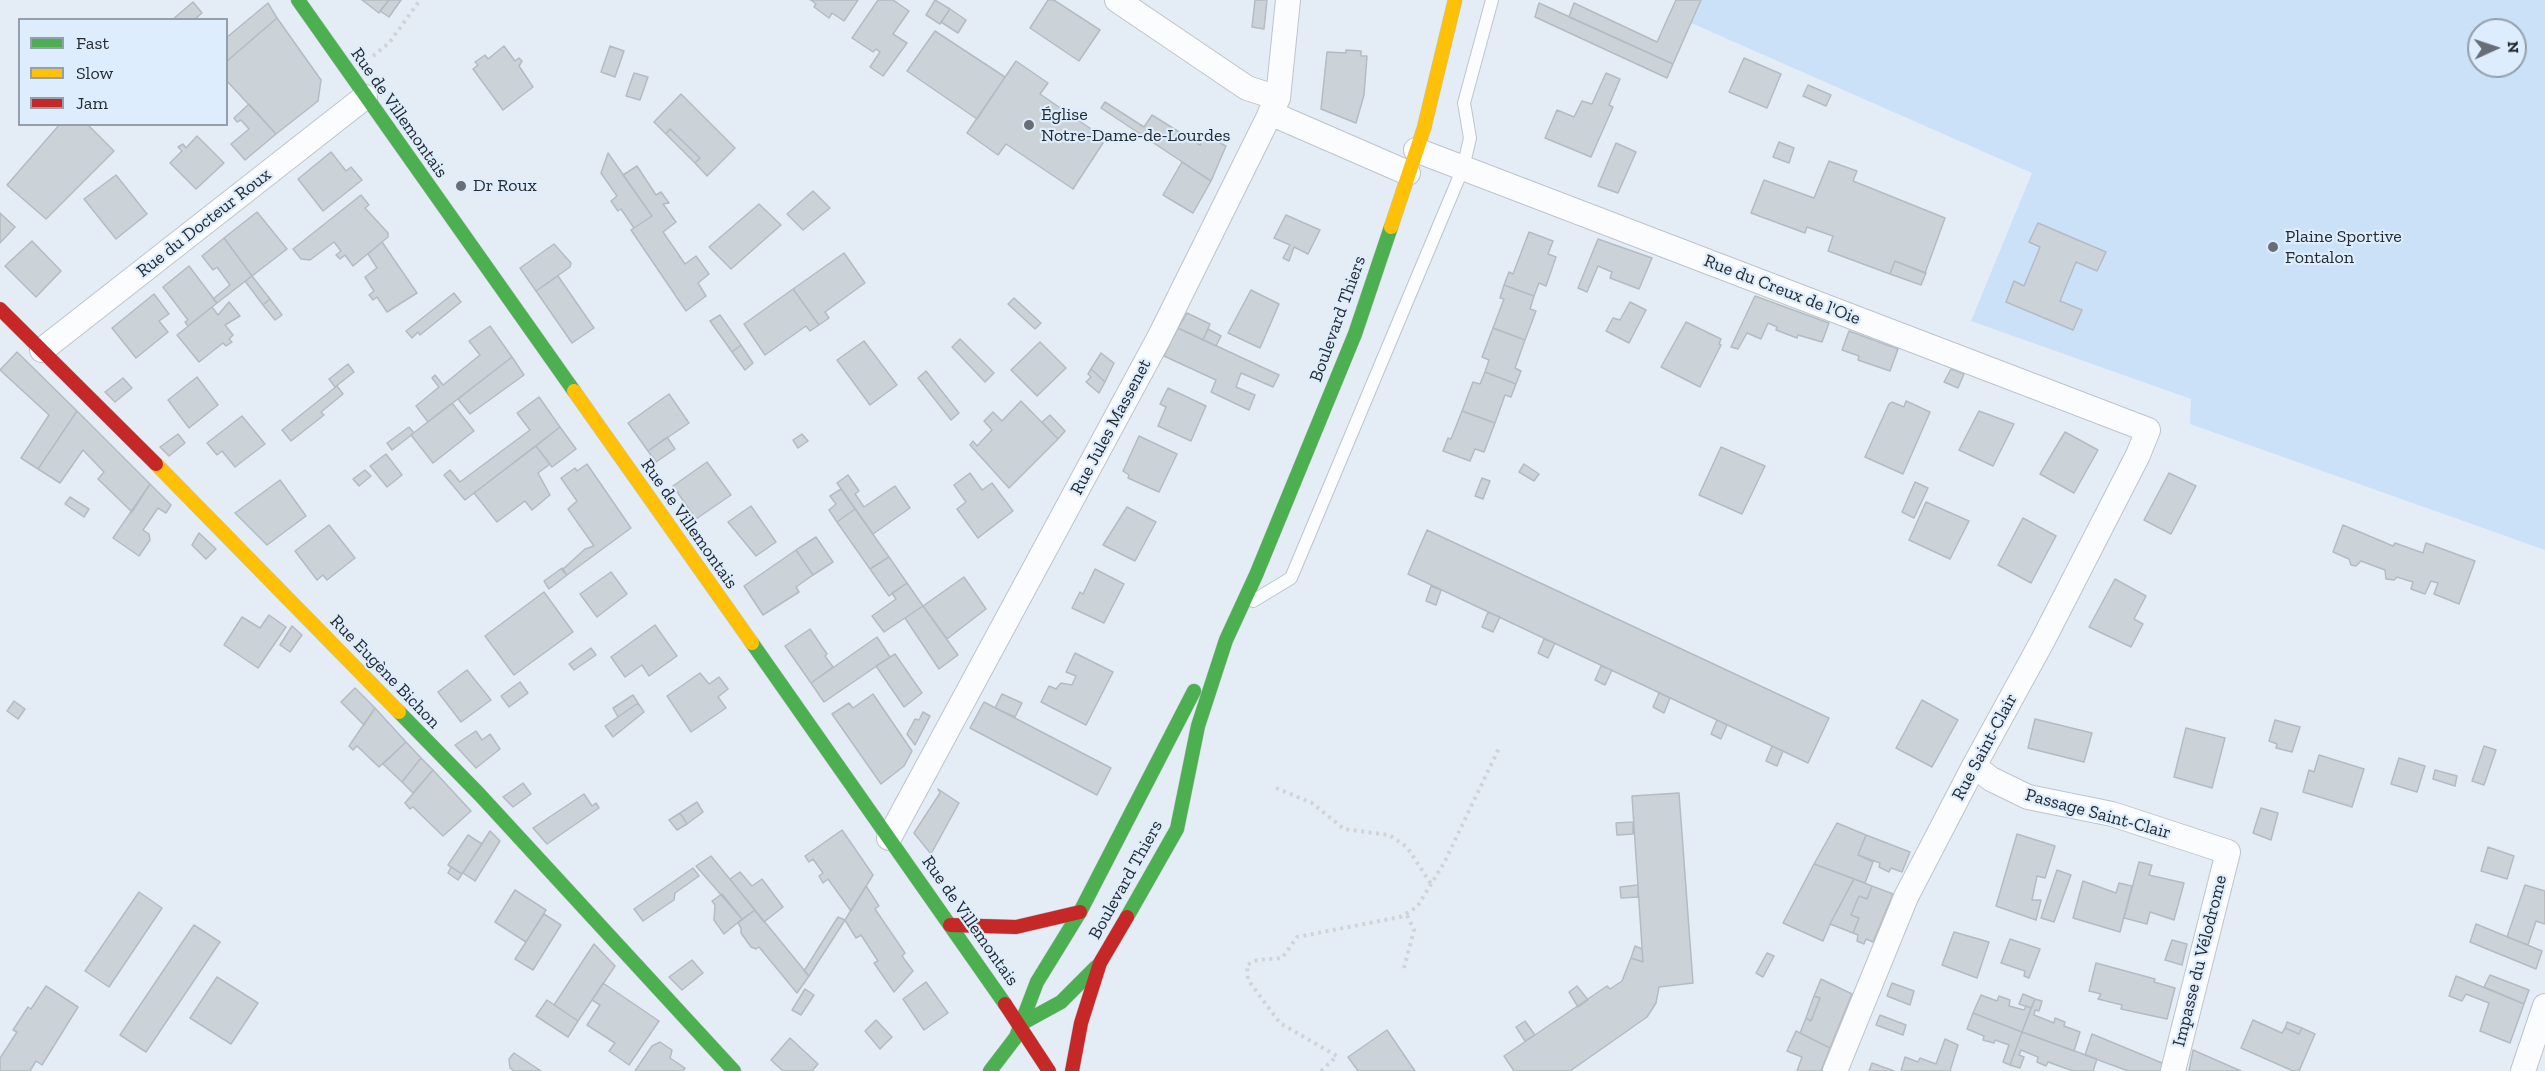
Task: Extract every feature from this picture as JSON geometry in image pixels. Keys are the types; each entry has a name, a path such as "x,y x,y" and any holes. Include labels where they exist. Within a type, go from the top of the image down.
{"main road":[{"name":"Rue de Villemontais","path":"298,0 951,925 1049,1071"},
{"name":"Boulevard Thiers","path":"1019,1025 1037,982 1080,912 1190,698 1226,640 1241,609 1355,334 1416,150 1455,0"},
{"name":"Rue Eugène Bichon","path":"0,309 480,795 734,1071"},
{"name":"Boulevard Thiers","path":"1072,1071 1081,1023 1100,963 1177,829 1198,726 1226,640"},
{"name":"Boulevard Thiers","path":"951,925 990,930 1019,928 1080,912"},
{"name":"Boulevard Thiers","path":"1019,1025 1061,1002 1100,963"},
{"path":"990,1071 1016,1037 1019,1025"}],"street":[{"path":"1117,0 1274,106 1408,173"},
{"name":"Rue Jules Massenet","path":"889,838 1159,338 1274,106 1288,0"},
{"name":"Rue du Docteur Roux","path":"42,350 365,97"},
{"name":"Rue du Creux de l'Oie","path":"1416,150 2148,430"},
{"name":"Rue Saint-Clair","path":"1835,1071 1906,897 2043,640 2138,455 2148,430"},
{"name":"Passage Saint-Clair","path":"1974,766 1991,779 2028,797 2112,814 2228,852"},
{"name":"Impasse du Vélodrome","path":"2173,1071 2228,852"},
{"path":"2523,1071 2545,1008"}],"lane":[{"path":"1241,609 1291,578 1463,168 1470,138 1464,103 1492,0"}],"path":[{"path":"350,75 389,43 420,0"},
{"path":"1321,1071 1337,1056 1280,1023 1248,980 1247,965 1257,960 1282,958 1297,938 1406,913 1417,907 1444,863 1500,746"},
{"path":"1276,788 1312,803 1344,829 1389,835 1415,855 1431,884"},
{"path":"1404,968 1414,930 1406,913"}],"shaded area":[{"name":"Plaine Sportive Fontalon","path":"1701,0 2545,0 2545,550 2190,424 2191,399 1971,321 2032,173 1691,23"}],"building":[{"path":"362,0 389,0 379,13"},
{"path":"389,0 401,0 389,17 380,11"},
{"path":"811,0 858,0 844,21 832,13 829,18 814,7 816,4"},
{"path":"878,0 893,0 909,11 893,34 907,43 883,76 870,67 880,52 876,49 873,52 852,38"},
{"path":"935,0 950,9 940,24 926,15"},
{"path":"1048,0 1054,0 1100,30 1079,61 1030,28"},
{"path":"1255,0 1267,0 1264,29 1252,27"},
{"path":"1676,0 1701,0 1673,64 1569,17 1574,3 1657,42"},
{"path":"193,2 202,13 196,18 174,18"},
{"path":"268,3 277,18 228,60 228,36"},
{"path":"1539,3 1673,64 1667,78 1535,17"},
{"path":"950,9 966,20 958,33 941,22"},
{"path":"277,18 321,80 318,101 276,134 228,82 228,60"},
{"path":"935,31 1005,77 977,119 907,71"},
{"path":"504,46 515,61 519,58 522,61 519,66 533,87 503,110 473,69 478,65 475,62 485,55 488,59"},
{"path":"610,46 624,51 615,77 601,72"},
{"path":"1346,50 1361,51 1361,56 1367,56 1364,95 1356,123 1321,109 1327,52 1346,53"},
{"path":"1744,58 1781,74 1767,108 1729,92"},
{"name":"Église Notre-Dame-de-Lourdes","path":"1016,61 1048,83 1040,94 1094,131 1091,135 1103,143 1073,189 1006,144 998,155 967,133"},
{"path":"634,73 648,77 640,100 626,96"},
{"path":"1606,73 1620,79 1609,105 1613,107 1591,157 1545,138 1557,110 1574,117 1582,101 1592,104"},
{"path":"1808,85 1831,95 1826,106 1803,96"},
{"path":"681,94 735,148 707,176 695,163 700,158 670,129 666,134 654,122"},
{"path":"1105,102 1144,127 1152,115 1200,145 1204,135 1226,146 1211,181 1101,108"},
{"path":"249,104 276,134 245,160 231,144 249,129 241,120 237,122 234,118"},
{"path":"58,126 89,126 114,151 46,219 7,185"},
{"path":"670,129 700,158 695,163 666,134"},
{"path":"197,136 224,163 196,189 170,163 182,151 178,147 183,144 186,148"},
{"path":"1779,142 1794,148 1789,163 1773,157"},
{"path":"1616,143 1636,152 1618,193 1598,186"},
{"path":"331,152 346,171 351,167 362,180 323,211 298,179"},
{"path":"608,153 652,216 634,228 621,209 618,211 611,201 617,196 601,173"},
{"path":"1829,161 1857,171 1853,181 1945,218 1925,273 1895,261 1890,274 1828,251 1833,236 1807,227 1805,233 1751,213 1764,180 1814,198"},
{"path":"1182,162 1211,181 1193,213 1163,195"},
{"path":"637,166 656,195 661,192 669,203 663,204 676,222 663,232 685,264 696,256 709,274 698,283 706,296 686,311 631,230 652,216 623,175"},
{"path":"116,175 147,214 116,239 84,199"},
{"path":"813,191 830,208 803,230 787,214"},
{"path":"361,195 369,205 365,208 388,233 388,237 353,266 345,255 340,259 336,255 341,251 334,242 310,260 301,259 293,249"},
{"path":"759,204 781,225 731,269 709,247"},
{"path":"257,212 287,249 252,276 224,238"},
{"path":"0,213 15,227 0,243"},
{"path":"1286,215 1320,230 1308,254 1294,247 1289,261 1283,258 1290,245 1274,238"},
{"path":"2038,223 2106,252 2097,271 2076,262 2060,301 2082,310 2073,330 2006,302 2014,281 2024,286 2040,247 2029,242"},
{"path":"1529,232 1553,241 1548,254 1556,257 1546,286 1539,283 1534,296 1504,285 1509,272 1513,274"},
{"path":"224,238 252,276 217,303 213,299 230,285 217,267 213,270 202,256"},
{"path":"1598,239 1652,258 1639,289 1610,278 1612,272 1598,266 1587,292 1578,288"},
{"path":"32,241 61,271 36,297 5,266"},
{"path":"382,242 417,293 387,312 377,297 373,300 369,295 374,291 365,277 377,268 368,254"},
{"path":"554,244 571,263 570,267 536,291 520,268"},
{"path":"844,253 865,283 825,312 829,318 819,325 793,289"},
{"path":"1895,261 1926,273 1921,285 1890,274"},
{"path":"189,266 217,303 188,326 185,322 188,320 163,287"},
{"path":"252,276 270,299 263,305 245,281"},
{"path":"558,276 594,328 572,343 536,291"},
{"path":"1504,285 1534,296 1530,309 1536,311 1525,340 1493,328 1504,299 1500,298"},
{"path":"793,289 819,325 810,331 806,326 765,355 744,324"},
{"path":"1251,290 1279,304 1260,348 1228,333"},
{"path":"454,293 461,302 420,335 418,332 412,338 406,331"},
{"path":"154,294 169,314 159,321 168,332 136,358 112,328"},
{"path":"1755,296 1829,323 1822,342 1798,335 1797,338 1776,330 1777,327 1768,323 1761,339 1747,333 1738,349 1731,347"},
{"path":"1014,298 1041,323 1035,329 1008,304"},
{"path":"270,299 282,315 275,320 263,305"},
{"path":"229,302 240,316 225,325 233,335 229,339 232,342 226,346 223,343 199,362 177,335 212,307 218,315"},
{"path":"1630,302 1646,310 1629,343 1606,331 1613,318 1620,320"},
{"path":"1187,313 1210,324 1203,340 1178,328"},
{"path":"720,315 741,345 732,352 710,321"},
{"path":"1686,322 1721,339 1719,344 1721,345 1700,387 1661,367"},
{"path":"490,326 512,357 428,422 416,406 439,387 432,378 435,375 443,385 480,355 469,341"},
{"path":"1178,328 1279,375 1273,387 1241,373 1236,387 1255,395 1249,410 1211,392 1216,380 1164,356"},
{"path":"1493,328 1525,340 1515,368 1521,371 1516,384 1485,372 1489,360 1482,357"},
{"path":"1208,329 1221,336 1216,346 1203,340"},
{"path":"1849,331 1898,349 1890,371 1858,360 1859,356 1842,350"},
{"path":"960,339 994,373 985,382 952,347"},
{"path":"864,341 897,385 870,405 837,360"},
{"path":"1040,342 1066,368 1037,396 1011,370"},
{"path":"741,345 753,363 745,370 732,352"},
{"path":"17,352 77,411 38,469 21,458 49,415 0,370"},
{"path":"1101,353 1114,363 1105,382 1091,369"},
{"path":"512,357 524,375 470,414 458,399"},
{"path":"348,364 354,372 335,387 329,379"},
{"path":"1091,369 1105,382 1099,393 1086,382 1091,377 1088,374"},
{"path":"1951,369 1964,374 1958,388 1944,382"},
{"path":"926,371 959,413 951,420 918,378"},
{"path":"1485,372 1516,384 1511,397 1505,395 1495,423 1462,411 1473,382 1480,384"},
{"path":"197,377 218,405 189,428 168,400"},
{"path":"123,378 132,388 115,402 105,392"},
{"path":"337,386 343,394 321,412 324,415 291,441 282,430"},
{"path":"1168,388 1206,406 1191,441 1158,426 1166,407 1160,404"},
{"path":"669,394 689,423 648,451 628,423"},
{"path":"539,397 560,427 465,500 444,475 450,470 460,482 530,430 517,413"},
{"path":"1021,401 1058,439 1009,488 970,445 973,441 977,446 992,430 984,421 993,412 1002,421"},
{"path":"1906,401 1930,412 1903,474 1865,457 1889,404 1892,402 1904,407"},
{"path":"452,403 474,431 433,463 411,435"},
{"path":"77,411 150,484 132,512 98,479 104,472 83,450 60,483 38,469"},
{"path":"1462,411 1495,423 1484,452 1475,449 1470,461 1443,451 1448,438 1451,439"},
{"path":"1979,411 2014,424 1993,466 1959,450"},
{"path":"1050,415 1065,431 1058,439 1042,422"},
{"path":"242,416 265,444 235,467 222,451 217,455 207,443"},
{"path":"409,427 414,433 392,450 387,443"},
{"path":"560,427 576,449 552,467 536,446"},
{"path":"2065,432 2098,450 2074,493 2040,474"},
{"path":"178,434 185,443 169,456 160,447"},
{"path":"802,434 808,441 798,448 793,440"},
{"path":"1139,436 1177,454 1159,492 1128,478 1129,475 1123,471"},
{"path":"667,437 675,449 656,462 648,451"},
{"path":"536,446 550,464 538,473 550,495 532,510 525,501 497,522 474,493"},
{"path":"1721,447 1765,466 1742,514 1699,495"},
{"path":"386,454 402,475 387,487 370,466"},
{"path":"707,462 731,495 696,519 673,486"},
{"path":"587,464 631,528 567,575 562,570 585,549 594,546 568,509 577,501 561,478 575,468 577,471"},
{"path":"1524,464 1539,474 1534,481 1519,472"},
{"path":"365,470 371,476 359,486 353,479"},
{"path":"970,473 982,490 992,483 1013,511 978,538 957,509 966,502 954,485"},
{"path":"2169,473 2196,486 2171,534 2144,520"},
{"path":"848,475 859,491 855,494 864,507 895,486 910,508 873,534 837,483"},
{"path":"1482,478 1490,481 1483,499 1475,496"},
{"path":"280,480 306,516 267,545 235,513"},
{"path":"1915,482 1928,488 1914,518 1902,512"},
{"path":"150,484 171,505 166,513 158,508 143,530 149,534 150,540 139,556 113,538"},
{"path":"841,489 855,509 837,522 829,510 836,504 830,496"},
{"path":"70,497 89,509 84,517 65,504"},
{"path":"1926,502 1969,521 1950,559 1909,540"},
{"path":"751,506 776,542 756,556 728,522"},
{"path":"1127,507 1156,522 1135,561 1103,545"},
{"path":"855,509 889,557 870,569 837,522"},
{"path":"2023,518 2056,536 2031,583 1998,565"},
{"path":"329,525 355,558 327,580 323,575 317,580 295,551"},
{"path":"2343,525 2393,546 2395,543 2423,553 2426,543 2475,561 2459,604 2434,594 2438,583 2431,581 2425,594 2411,589 2413,582 2397,577 2394,580 2386,579 2385,570 2361,561 2356,566 2351,565 2349,559 2333,552"},
{"path":"1427,530 1829,718 1808,763 1408,574"},
{"path":"199,533 216,549 206,559 192,545"},
{"path":"816,537 833,562 813,575 796,550"},
{"path":"796,550 813,575 796,587 799,592 763,615 744,586"},
{"path":"889,557 907,583 889,596 870,569"},
{"path":"562,568 567,575 549,589 544,581"},
{"path":"1095,569 1124,584 1104,623 1072,608 1080,592 1083,594"},
{"path":"611,572 627,594 597,617 580,594"},
{"path":"964,577 986,609 947,639 923,606"},
{"path":"2115,579 2146,596 2134,619 2143,624 2131,647 2089,627"},
{"path":"907,583 923,606 884,632 872,616 896,599 892,593"},
{"path":"1431,586 1441,590 1436,605 1426,601"},
{"path":"544,592 573,632 514,675 485,636"},
{"path":"923,606 958,655 939,669 905,618"},
{"path":"1488,612 1500,617 1493,632 1482,627"},
{"path":"269,615 286,627 258,668 224,645 242,617 260,628"},
{"path":"655,625 677,656 649,676 642,665 625,677 611,657"},
{"path":"292,626 302,635 290,652 280,645"},
{"path":"810,629 833,667 811,683 785,646"},
{"path":"877,637 890,657 824,702 811,683"},
{"path":"1544,639 1555,643 1548,658 1538,653"},
{"path":"591,648 596,655 574,670 569,664"},
{"path":"1075,653 1113,672 1086,725 1041,702 1049,686 1056,689 1061,683 1072,685 1076,676 1066,672"},
{"path":"895,654 922,693 904,707 876,666"},
{"path":"1601,666 1612,670 1605,685 1595,680"},
{"path":"467,670 491,700 461,722 438,692"},
{"path":"700,673 709,684 719,677 728,689 718,697 726,708 691,732 667,696"},
{"path":"520,682 528,693 509,707 501,696"},
{"path":"355,688 375,708 364,725 341,702"},
{"path":"1659,693 1670,698 1664,713 1653,707"},
{"path":"873,694 912,751 904,766 881,784 832,714 849,703 853,708"},
{"path":"1002,694 1022,703 1015,717 995,708"},
{"path":"633,695 638,703 618,717 613,708"},
{"path":"1922,700 1958,720 1932,767 1896,748"},
{"path":"14,701 25,709 18,719 7,711"},
{"path":"984,702 1111,768 1097,795 970,728"},
{"path":"638,703 644,712 613,737 605,726"},
{"path":"375,708 406,742 379,767 357,746 353,750 349,746"},
{"path":"923,712 930,716 915,745 907,734 915,719 919,720"},
{"path":"2035,719 2092,733 2084,762 2028,748"},
{"path":"1717,720 1727,725 1721,739 1711,734"},
{"path":"2275,720 2300,727 2292,752 2276,748 2277,744 2269,741"},
{"path":"2186,728 2225,738 2212,788 2174,777"},
{"path":"476,731 482,740 490,734 500,749 476,768 455,745"},
{"path":"406,742 421,758 402,782 383,764"},
{"path":"1772,746 1783,751 1777,766 1766,761"},
{"path":"2484,746 2496,750 2484,785 2472,781"},
{"path":"2319,755 2364,769 2352,807 2303,792 2309,770 2314,772"},
{"path":"421,758 433,770 413,793 402,782"},
{"path":"2399,758 2425,766 2417,792 2391,784"},
{"path":"433,770 471,811 443,836 413,807 410,809 405,803"},
{"path":"2435,770 2457,776 2455,786 2433,779"},
{"path":"523,783 531,794 513,807 503,797"},
{"path":"938,789 959,803 931,854 914,833 940,793"},
{"path":"1679,793 1693,983 1659,987 1656,1003 1647,1017 1570,1071 1514,1071 1504,1056 1607,986 1610,989 1622,981 1631,958 1643,962 1632,796"},
{"path":"584,794 592,806 596,803 599,808 547,844 533,828"},
{"path":"697,802 703,812 687,824 680,813"},
{"path":"2261,808 2278,813 2271,840 2253,833"},
{"path":"680,813 687,824 677,830 669,820"},
{"path":"1633,822 1633,834 1617,835 1616,823"},
{"path":"1837,823 1866,835 1858,855 1873,862 1865,883 1814,864"},
{"path":"842,830 873,875 851,911 828,879 823,883 819,876 823,873 813,859 809,862 805,856"},
{"path":"490,831 500,841 475,881 463,873"},
{"path":"2017,834 2055,846 2045,878 2037,876 2032,900 2041,900 2036,920 1996,906"},
{"path":"468,835 482,844 462,874 448,865"},
{"path":"1866,835 1910,852 1902,872 1891,868 1889,872 1879,867 1880,863 1858,855"},
{"path":"2488,847 2514,856 2507,879 2481,871"},
{"path":"711,856 755,910 742,919 696,866"},
{"path":"2139,862 2152,865 2149,875 2184,883 2174,920 2150,912 2147,924 2124,918"},
{"path":"1814,864 1854,879 1823,941 1783,923"},
{"path":"451,867 462,874 458,880 448,873"},
{"path":"693,868 699,876 675,893 674,900 643,921 634,909"},
{"path":"2057,870 2071,875 2054,922 2041,918"},
{"path":"740,872 752,886 762,879 783,907 764,922 730,879"},
{"path":"1854,879 1872,886 1867,899 1859,896 1851,915 1859,918 1853,933 1830,924"},
{"path":"2083,881 2116,893 2119,883 2132,886 2120,932 2073,918"},
{"path":"1638,885 1638,897 1621,898 1620,887"},
{"path":"2525,885 2545,891 2545,924 2536,921 2528,945 2507,937"},
{"path":"866,886 879,906 875,909 905,953 902,956 913,971 894,992 874,963 878,961 861,935 856,938 845,920"},
{"path":"1872,886 1893,894 1873,942 1866,939 1864,944 1857,941 1858,935 1853,933 1859,918 1851,915 1859,896 1867,899"},
{"path":"515,890 546,910 526,942 495,922"},
{"path":"139,892 162,908 109,987 85,971"},
{"path":"722,894 742,919 724,934 714,920 715,905 712,901"},
{"path":"755,910 809,976 797,993 759,947 756,949 751,947 741,933 738,923"},
{"path":"544,914 561,925 533,970 515,959"},
{"path":"838,917 845,920 809,976 804,971"},
{"path":"2476,924 2542,951 2536,969 2470,942"},
{"path":"194,925 220,942 146,1052 120,1035"},
{"path":"1954,932 1989,942 1977,978 1942,965"},
{"path":"2010,939 2040,949 2029,978 2024,976 2025,971 2001,963"},
{"path":"2172,940 2187,944 2182,965 2165,960"},
{"path":"594,944 615,966 578,1021 554,1005"},
{"path":"1635,946 1642,949 1643,962 1631,958"},
{"path":"1767,953 1774,956 1763,977 1756,973"},
{"path":"692,960 703,973 682,990 669,977"},
{"path":"2096,963 2155,979 2154,982 2175,988 2167,1019 2121,1009 2122,1005 2098,999 2101,994 2089,991"},
{"path":"2490,975 2529,990 2524,1004 2484,987"},
{"path":"2456,976 2524,1004 2510,1043 2480,1031 2489,1003 2466,994 2462,1001 2449,996"},
{"path":"217,977 258,1003 231,1044 190,1018"},
{"path":"1821,979 1852,994 1830,1048 1800,1033 1806,1018 1811,1021 1820,998 1814,996"},
{"path":"926,982 948,1013 924,1030 903,999"},
{"path":"603,983 659,1021 629,1065 609,1051 615,1043 587,1025 600,1005 592,1000"},
{"path":"1892,983 1914,991 1910,1005 1887,996"},
{"path":"46,986 78,1007 42,1065 36,1061 30,1071 0,1071 0,1058 17,1032 13,1030 28,1007 31,1009"},
{"path":"1577,986 1588,1000 1578,1007 1569,992"},
{"path":"805,989 814,995 801,1015 792,1010"},
{"path":"2023,994 2035,999 2031,1008 2019,1004"},
{"path":"1981,995 1997,1001 1999,996 2010,1000 2009,1006 2024,1010 2026,1006 2031,1008 2022,1032 1973,1013"},
{"path":"1814,996 1820,998 1811,1021 1806,1018"},
{"path":"2035,999 2042,1001 2039,1011 2035,1010 2034,1015 2054,1023 2055,1018 2065,1022 2064,1026 2080,1032 2074,1051 2022,1032"},
{"path":"547,1000 578,1021 568,1037 536,1016"},
{"path":"1973,1013 2022,1032 2010,1065 2003,1062 2009,1045 1995,1040 1994,1043 1983,1040 1984,1036 1967,1029"},
{"path":"1880,1015 1906,1025 1903,1035 1876,1025"},
{"path":"876,1020 892,1037 880,1049 865,1031"},
{"path":"2253,1020 2282,1033 2285,1028 2299,1034 2302,1028 2315,1034 2299,1071 2293,1071 2241,1048"},
{"path":"1525,1021 1535,1035 1525,1041 1516,1027"},
{"path":"2287,1022 2302,1028 2299,1034 2285,1028"},
{"path":"1387,1030 1415,1071 1358,1071 1348,1057"},
{"path":"1796,1031 1830,1048 1821,1071 1797,1071 1802,1057 1787,1051"},
{"path":"2022,1032 2097,1059 2093,1071 2073,1071 2048,1062 2046,1066 2037,1062 2038,1057 2021,1050 2019,1055 2024,1057 2020,1068 2010,1065"},
{"path":"2092,1034 2167,1065 2165,1071 2128,1071 2085,1055"},
{"path":"790,1038 818,1064 812,1071 783,1071 771,1060"},
{"path":"1945,1039 1958,1045 1950,1071 1901,1071 1905,1057 1918,1062 1920,1058 1936,1064"},
{"path":"660,1042 672,1050 670,1058 685,1068 683,1071 635,1071 652,1046"},
{"path":"2193,1050 2241,1071 2189,1071"},
{"path":"514,1053 541,1071 514,1071 510,1068 509,1059"},
{"path":"1872,1063 1894,1071 1869,1071"}],"traffic: fast":[{"path":"298,0 574,391"},
{"path":"1127,917 1177,829 1198,726 1226,640 1256,575 1355,334 1391,227"},
{"path":"752,643 1005,1004"},
{"path":"990,1071 1016,1037 1037,982 1080,912 1194,691"},
{"path":"399,712 480,795 734,1071"},
{"path":"1019,1025 1061,1002 1096,967"}],"traffic: slow":[{"path":"1391,227 1424,128 1455,0"},
{"path":"574,391 752,643"},
{"path":"156,464 399,712"}],"traffic: jam":[{"path":"0,309 156,464"},
{"path":"950,925 1016,927 1080,912"},
{"path":"1072,1071 1081,1023 1100,963 1127,917"},
{"path":"1005,1004 1049,1071"}],"place":[{"name":"Église Notre-Dame-de-Lourdes","path":"1029,125"},
{"name":"Dr Roux","path":"461,186"},
{"name":"Plaine Sportive Fontalon","path":"2273,247"}]}
